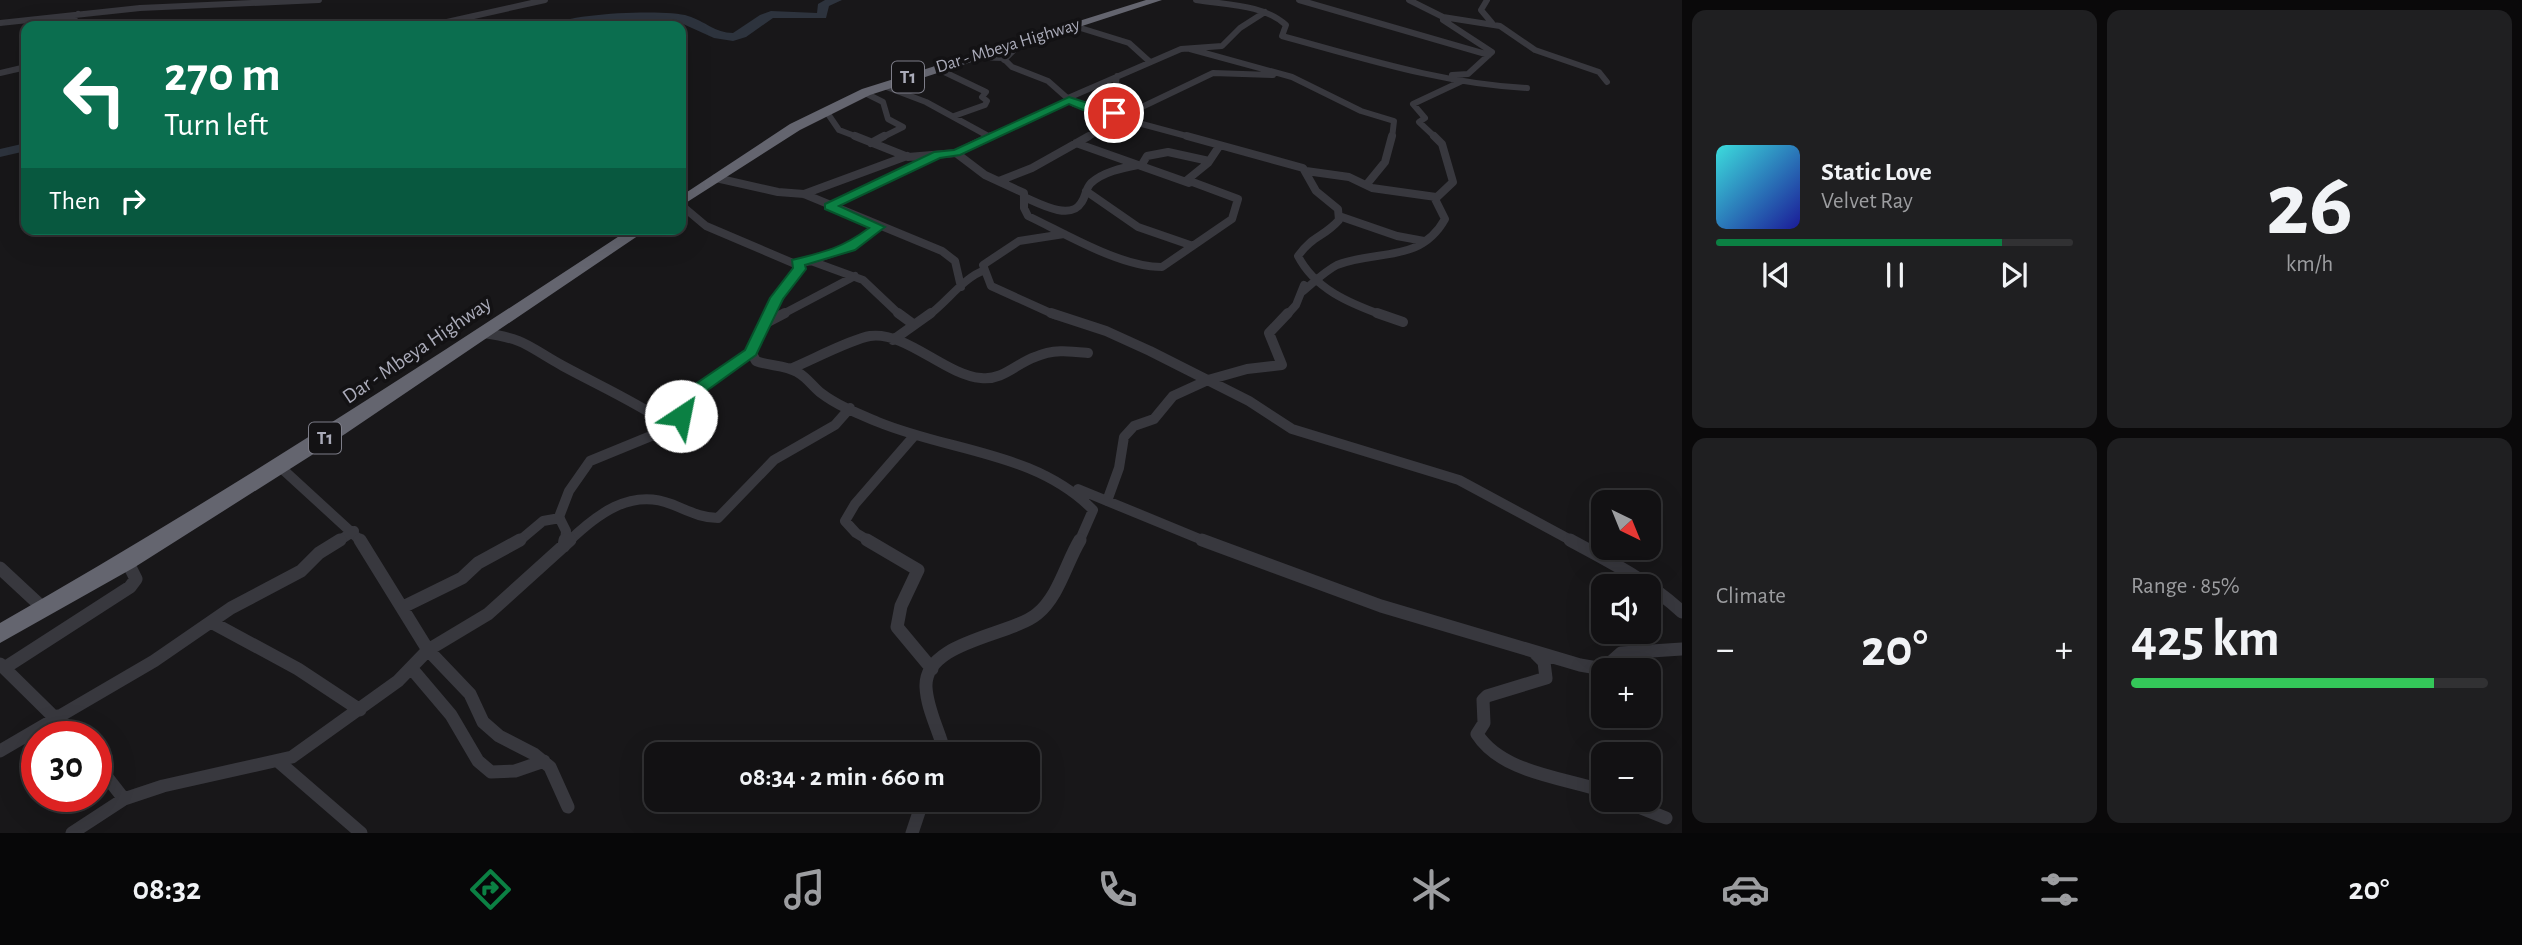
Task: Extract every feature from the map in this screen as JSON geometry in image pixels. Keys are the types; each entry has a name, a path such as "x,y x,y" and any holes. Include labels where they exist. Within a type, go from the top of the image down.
{"highway":[{"name":"Dar - Mbeya Highway","path":"686,200 716,178 826,111 864,93 1157,0"},
{"name":"Dar - Mbeya Highway","path":"0,634 127,561 338,430 632,235"}],"street":[{"path":"140,8 158,0"},
{"path":"0,23 214,2 318,0"},
{"path":"451,21 545,0"},
{"path":"1196,0 1265,12 1286,25 1287,29 1280,34 1287,38 1438,76 1495,87 1527,88"},
{"path":"1299,0 1489,55"},
{"path":"1409,0 1492,51 1468,74 1438,76"},
{"path":"1486,0 1488,3 1481,10 1484,18 1535,50 1593,69 1607,82"},
{"path":"1190,50 1222,46 1231,41 1240,28 1265,12"},
{"path":"1434,13 1457,20 1495,25"},
{"path":"70,21 78,14"},
{"path":"1074,26 1129,43 1150,62"},
{"path":"1004,60 1023,41"},
{"path":"804,194 907,156 956,153 1117,76 1181,49 1282,75 1361,111 1394,121 1392,148 1385,164 1367,184"},
{"path":"974,57 1004,60 1012,67 1048,80 1068,99 1087,108 1121,116 1218,148 1306,171 1349,177 1372,188 1436,197"},
{"path":"0,73 21,68"},
{"path":"936,68 986,92 982,97 987,101 985,105 954,116"},
{"path":"998,181 1020,175 1057,158 1121,116 1213,73 1282,75"},
{"path":"1117,76 1115,88 1130,102 1121,116"},
{"path":"1107,501 1117,476 1122,443 1128,431 1154,419 1174,396 1208,380 1247,369 1282,365 1269,333 1296,305 1313,276 1344,263 1409,252 1444,223 1435,202 1436,197 1453,182 1442,144 1419,122 1425,118 1413,104 1462,81"},
{"path":"884,86 954,116 990,137"},
{"path":"864,93 883,102 888,119 903,128 871,143"},
{"path":"826,111 837,128 907,156"},
{"path":"956,153 998,181 1021,191 1027,215 1096,249 1152,267 1168,265 1232,219 1238,201 1076,144"},
{"path":"1189,183 1187,179 1209,161 1218,148"},
{"path":"1024,197 1070,210 1081,205 1086,191 1097,180 1124,167 1139,165 1147,156 1160,151 1209,161"},
{"path":"829,206 938,154"},
{"path":"1306,171 1316,191 1338,209 1339,216 1337,225 1309,240 1298,256 1313,276 1352,303 1403,322"},
{"path":"716,178 778,192 804,194 949,255 958,266 961,287"},
{"path":"1086,191 1138,227 1194,246"},
{"path":"686,208 710,228 797,262 811,261 851,247 878,227"},
{"path":"1339,216 1397,236 1424,241"},
{"path":"1064,234 1017,242 985,262 985,270 993,288 1058,316 1106,331 1261,407 1292,429 1459,480 1635,575 1662,593 1682,612"},
{"path":"811,261 829,271 855,276 913,324"},
{"path":"564,546 566,531 560,518 569,491 590,461 602,453 673,427 699,389 751,352 777,298 799,269 797,262"},
{"path":"893,340 948,301 961,287 985,270"},
{"path":"762,325 855,276"},
{"path":"484,333 514,337 530,343 561,365 636,401 673,427"},
{"path":"790,369 869,337 893,340 963,374 983,379 1013,371 1033,357 1059,350 1088,353"},
{"path":"751,352 756,362 801,374 820,392 914,436 1006,459 1182,530 1215,547 1417,618 1596,670 1610,665 1621,653 1629,651 1682,649"},
{"path":"72,833 124,799 195,778 279,762 312,744 412,669 428,650 489,611 608,509 644,497 680,505 705,517 718,518 774,460 835,425 850,408"},
{"path":"914,436 855,504 845,521 852,531 892,551 918,570 901,606 897,627 932,669"},
{"path":"278,465 354,531 428,650 470,694 483,722 499,736 544,761 556,774 568,807"},
{"path":"942,742 925,689 927,676 952,652 978,637 1027,620 1044,606 1093,514 1072,487"},
{"path":"403,607 462,578 478,563 514,545 543,521 560,518"},
{"path":"0,751 154,661 211,622 301,570 319,553 354,531"},
{"path":"61,721 3,665 135,583 135,573 127,561"},
{"path":"0,568 43,608"},
{"path":"211,622 298,669 360,710"},
{"path":"1535,653 1544,662 1546,678 1487,696 1483,700 1484,723 1477,734 1479,741 1504,759 1591,787"},
{"path":"412,669 451,715 478,761 491,772 515,771 544,761"},
{"path":"279,762 361,833"},
{"path":"112,784 124,799"},
{"path":"912,833 919,812"},
{"path":"1651,812 1666,818"}],"waterway":[{"path":"592,21 621,17 672,16 684,18 718,35 733,37 771,14 822,16 824,4 836,0"},
{"path":"0,153 21,148"}],"route":[{"path":"681,416 699,389 751,352 777,298 799,269 797,262 811,261 851,247 878,227 829,206 938,154 956,153 1069,100 1087,108 1114,113"}]}
